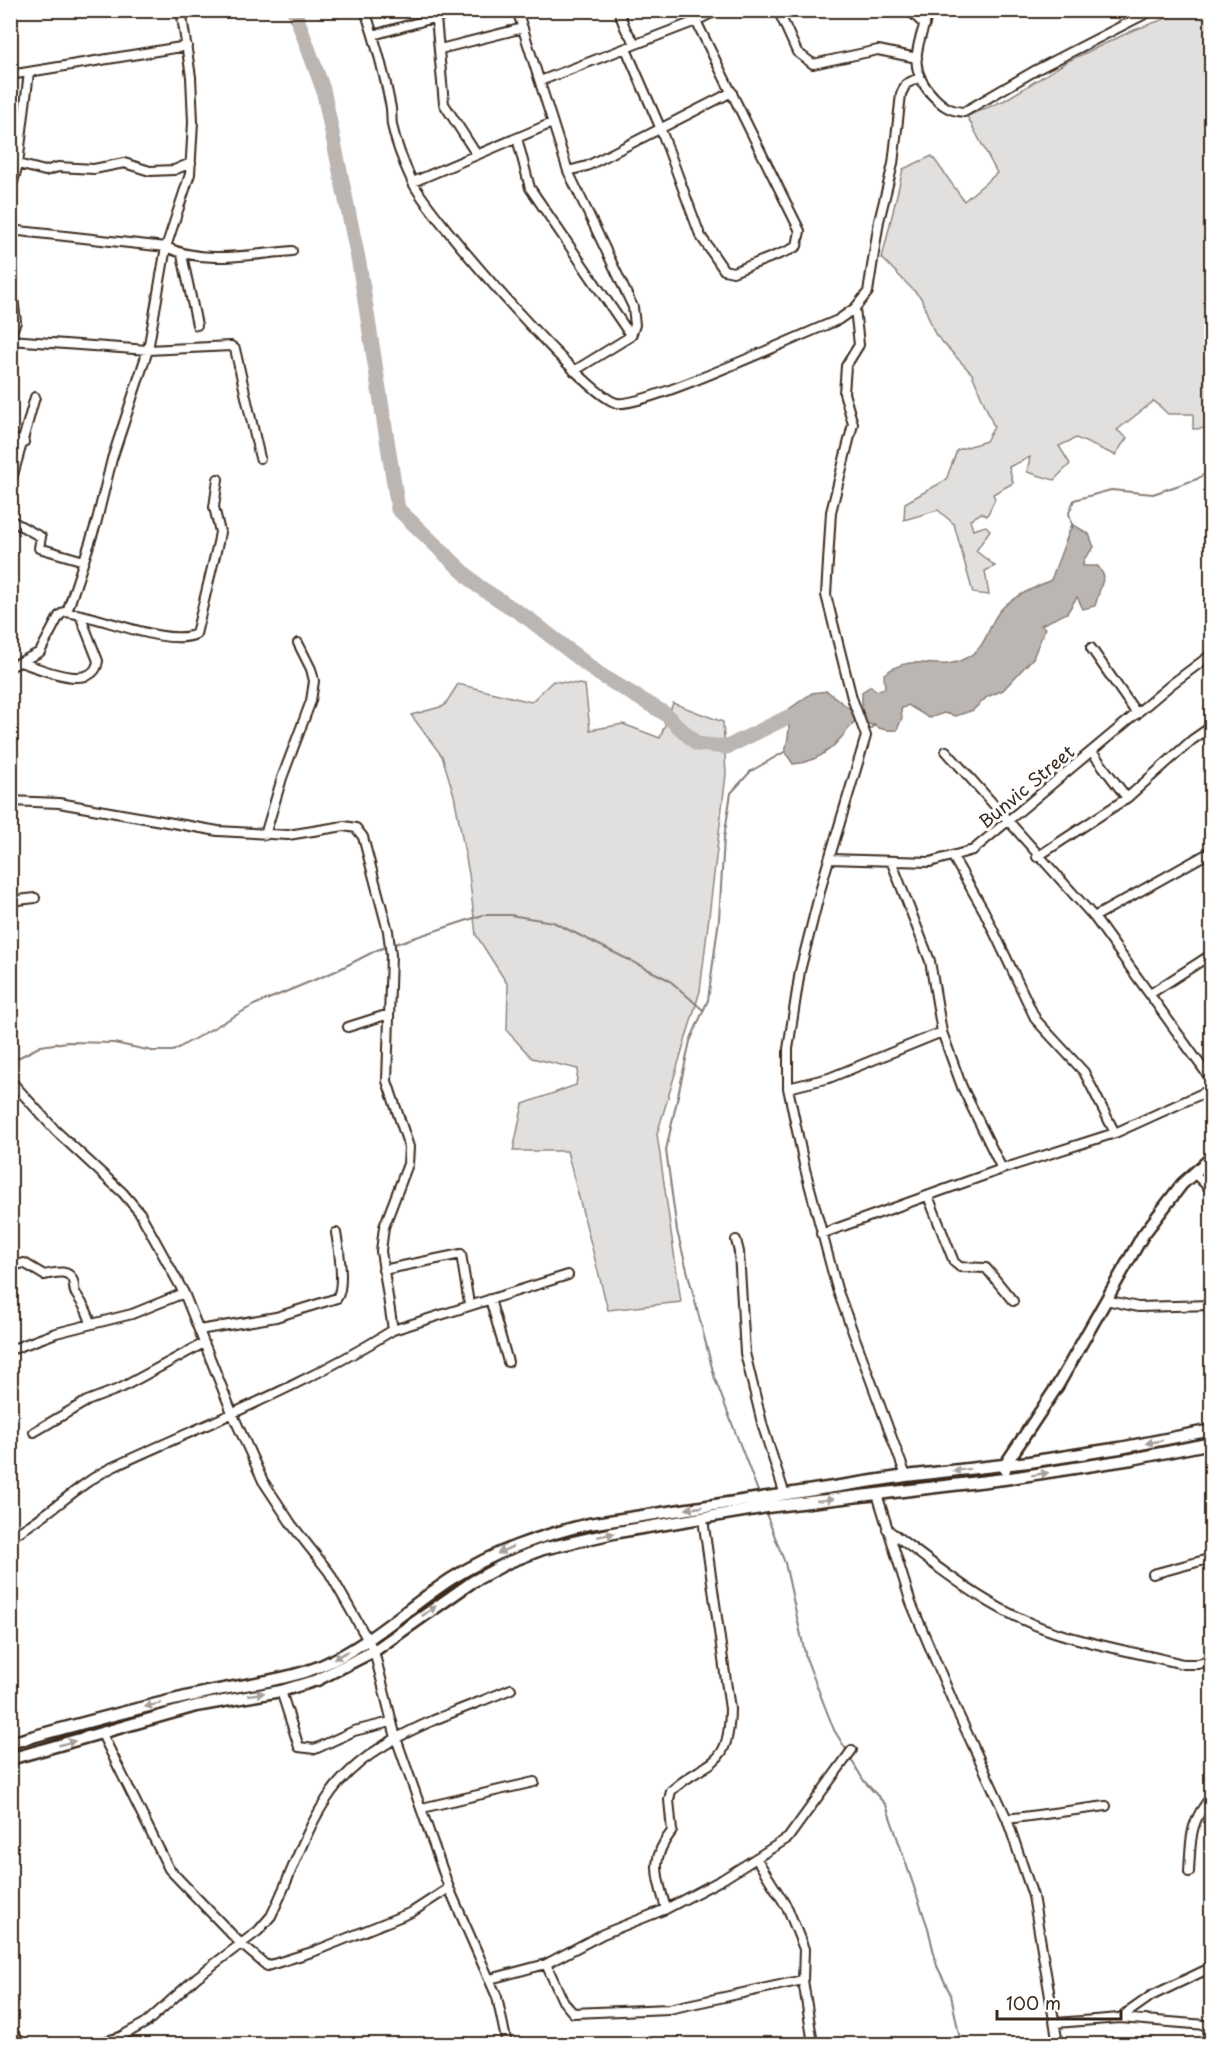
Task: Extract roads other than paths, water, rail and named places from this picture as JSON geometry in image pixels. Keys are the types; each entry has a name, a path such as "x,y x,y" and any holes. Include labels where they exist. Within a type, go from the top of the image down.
{"main road":[{"path":"1004,1479 1005,1465 1058,1385 1143,1235 1164,1205 1212,1157"},
{"path":"766,1502 785,1495 906,1476 1005,1465 1120,1448 1212,1430"},
{"path":"10,1743 155,1704 321,1666 369,1640 451,1580 515,1545 589,1524 766,1502 877,1494 1004,1479 1132,1459 1212,1443"},
{"path":"10,1759 196,1706 281,1691 317,1680 374,1651 472,1582 509,1562 543,1549 618,1532 703,1519 753,1504"},
{"path":"10,2030 19,2044"}],"street":[{"path":"67,612 84,561 112,459 148,350 166,247 190,174 193,122 187,46 181,10"},
{"path":"365,10 390,104 394,134 412,182 469,258 574,371 608,400 619,404 642,400 838,320 855,308 868,292 879,221 893,164 901,94 906,84 918,78"},
{"path":"373,35 462,10"},
{"path":"517,10 568,171 633,307 635,325 631,336 574,371"},
{"path":"618,10 626,30 636,44"},
{"path":"777,10 797,52 813,63 878,50 917,58"},
{"path":"909,10 925,25"},
{"path":"929,10 917,58 918,78 943,105 953,111 964,112 1036,70 1142,13 1153,10"},
{"path":"540,81 696,21 714,11"},
{"path":"436,18 444,104 448,114 477,155"},
{"path":"626,49 660,127 700,235 724,270 733,272 790,250 797,246 800,231 696,21"},
{"path":"440,49 523,28"},
{"path":"10,75 187,46"},
{"path":"10,194 18,164 29,72"},
{"path":"568,171 587,166 732,92"},
{"path":"412,182 552,123"},
{"path":"517,138 530,188 631,336"},
{"path":"18,164 45,171 58,166 94,169 124,163 150,171 174,170 191,163"},
{"path":"10,230 166,247 182,255 221,256 292,251"},
{"path":"182,255 197,325"},
{"path":"10,273 16,322 10,338 148,350 231,346 235,349 260,458"},
{"path":"855,308 860,345 846,366 844,393 853,424 831,512 826,595 852,698 866,736 830,860 794,1000 788,1049 788,1088 790,1109 837,1289 906,1476"},
{"path":"10,486 35,397"},
{"path":"10,438 24,442"},
{"path":"10,668 40,652 59,616 67,612 159,634 190,637 196,634 218,543 219,532 214,507 218,479"},
{"path":"10,520 41,537 39,548 84,561"},
{"path":"20,662 74,678 84,678 92,674 97,669 98,661 80,615"},
{"path":"265,835 282,778 311,701 314,681 311,669 298,643"},
{"path":"1091,648 1137,714"},
{"name":"Bunvic Street","path":"830,860 930,862 973,850 1212,654"},
{"path":"1037,856 1127,798 1192,740 1212,726"},
{"path":"946,752 1006,823 1094,917 1212,1081"},
{"path":"1092,752 1127,798"},
{"path":"10,801 58,803 218,831 265,835 288,835 344,826 356,828 363,837 388,931 391,955 387,1081 409,1147 408,1164 384,1227 381,1251 382,1270 393,1330"},
{"path":"1094,917 1212,851"},
{"path":"953,857 984,911 1031,1011 1053,1041 1084,1072 1114,1133"},
{"path":"892,863 930,961 942,1032 962,1087 1002,1169"},
{"path":"10,902 35,898"},
{"path":"1150,994 1212,954"},
{"path":"348,1027 388,1014"},
{"path":"788,1088 848,1071 942,1032"},
{"path":"10,1080 66,1142 132,1202 184,1293 233,1414 268,1490 329,1572 369,1640 374,1651 396,1738 449,1888 490,1979 502,2013 507,2044"},
{"path":"821,1234 1002,1169 1114,1133 1212,1089"},
{"path":"1194,1173 1212,1191"},
{"path":"928,1196 954,1262 960,1267 986,1268 1013,1301"},
{"path":"199,1330 276,1317 337,1298 340,1293 340,1274 336,1233"},
{"path":"736,1240 739,1252 745,1353 763,1427 785,1495"},
{"path":"382,1270 460,1254 469,1304"},
{"path":"10,1267 24,1263 44,1275 59,1271 69,1275 73,1280 74,1291 84,1304 91,1324"},
{"path":"10,1537 111,1468 233,1414 338,1363 393,1330 469,1304 568,1275"},
{"path":"10,1350 56,1333 132,1314 184,1293"},
{"path":"490,1299 508,1362"},
{"path":"1106,1299 1138,1307 1212,1305"},
{"path":"34,1432 87,1401 122,1388 204,1343"},
{"path":"877,1494 886,1528 933,1658 1007,1819 1033,1896 1058,2044"},
{"path":"666,1909 656,1862 660,1846 672,1831 669,1800 671,1791 720,1759 727,1743 730,1727 730,1709 703,1519"},
{"path":"886,1528 964,1588 1004,1610 1053,1632 1183,1664 1198,1664 1212,1660"},
{"path":"1153,1574 1212,1558"},
{"path":"96,2044 120,2037 147,2022 197,1977 258,1932 271,1916 326,1798 361,1764 396,1738 512,1689"},
{"path":"281,1691 299,1747 315,1749 354,1731 391,1722"},
{"path":"102,1734 169,1869 241,1944 267,1966 412,1912 449,1888"},
{"path":"490,1979 546,1964 603,1934 666,1909 789,1838 852,1750"},
{"path":"422,1808 534,1782"},
{"path":"1190,1872 1191,1829 1197,1813 1212,1796"},
{"path":"1007,1819 1106,1806"},
{"path":"756,1858 798,1930 804,1949 803,1980 813,2044"},
{"path":"546,1964 562,2001 573,2013 669,2009 803,1980"},
{"path":"1120,2018 1151,1996 1212,1967"},
{"path":"1056,2024 1120,2018 1206,2025 1209,2031 1206,2044"}],"waterway":[{"path":"294,10 323,89 359,263 398,509 478,586 529,619 599,674 664,713 697,744 727,747 788,717"},
{"path":"1073,528 1069,513 1074,500 1111,490 1153,494 1197,479 1212,469"},
{"path":"865,728 870,729 875,724"},
{"path":"759,1494 715,1379 677,1231 666,1150 690,1041 708,1000 719,919 724,838 731,793 751,771 786,751"},
{"path":"10,1062 41,1046 67,1042 114,1043 152,1051 173,1051 254,1005 336,971 377,950 483,915 510,915 553,922 669,980 703,1010"},
{"path":"765,1511 785,1563 806,1658 834,1730 847,1751"},
{"path":"849,1756 864,1781 886,1805 928,1928 937,1966 951,1995 961,2044"}]}
